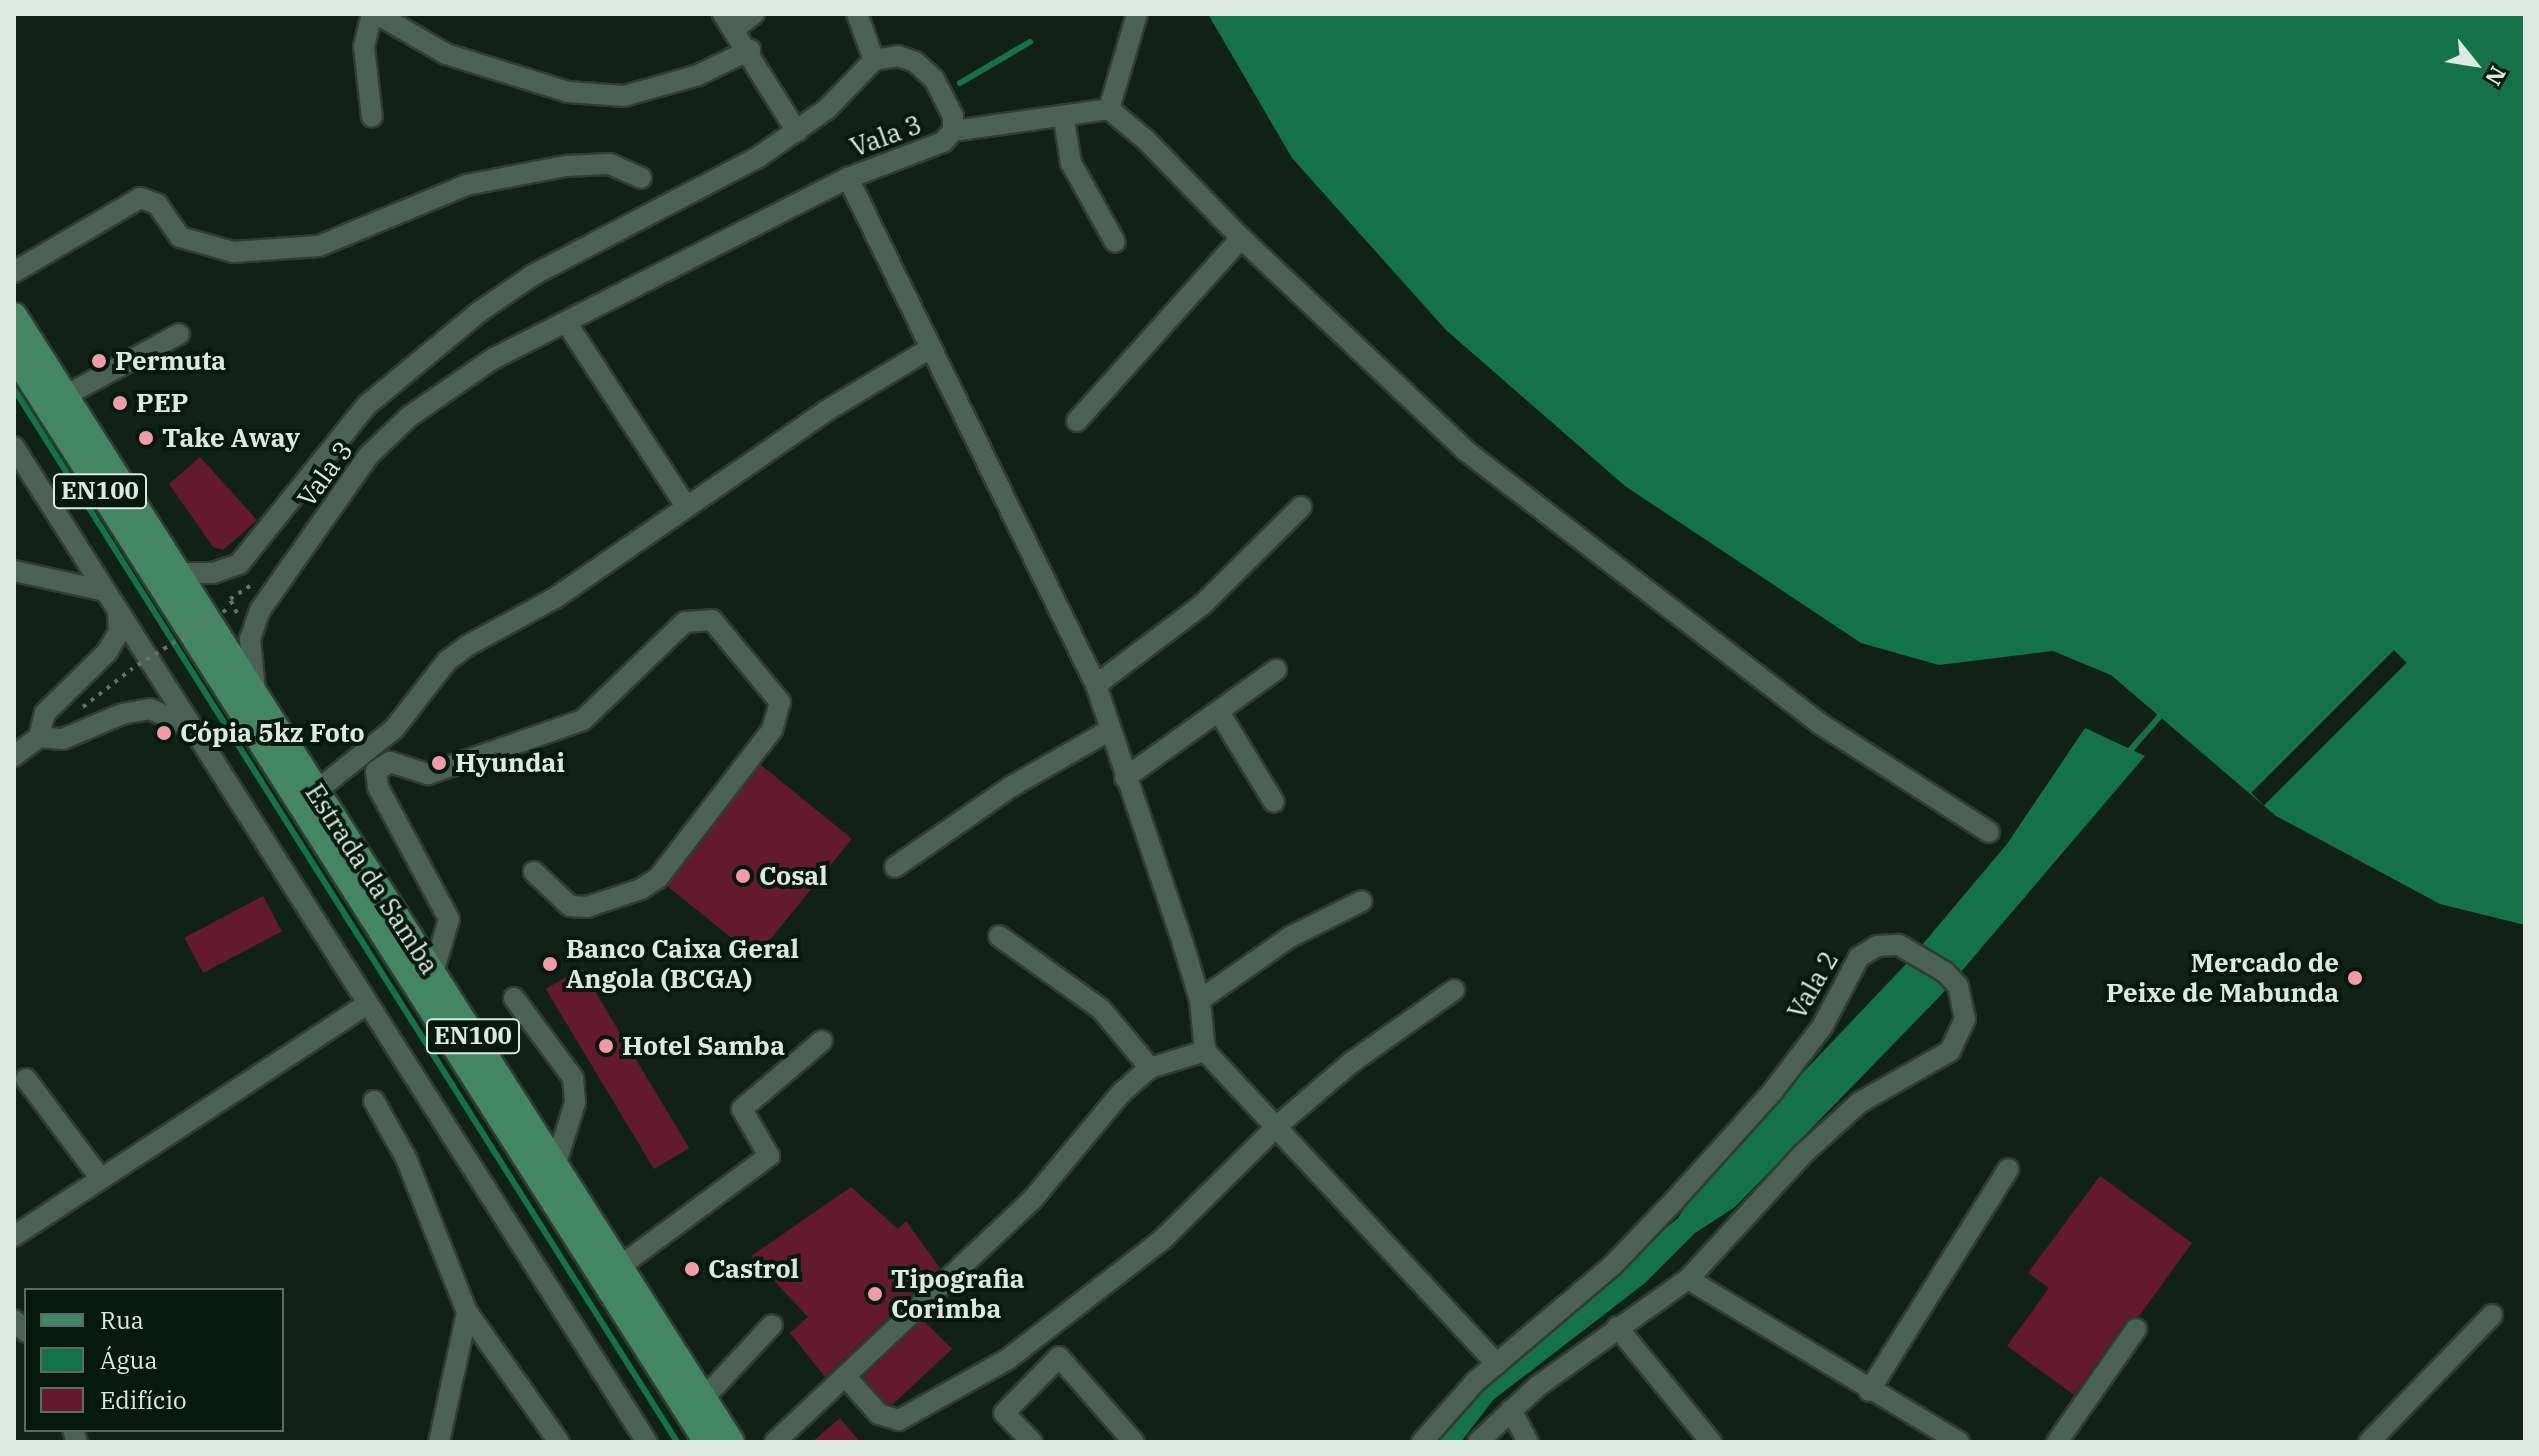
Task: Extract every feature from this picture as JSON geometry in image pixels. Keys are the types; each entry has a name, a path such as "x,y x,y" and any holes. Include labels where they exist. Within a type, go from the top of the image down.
{"main road":[{"name":"Estrada da Samba","path":"14,316 731,1442"},
{"name":"Estrada da Samba","path":"14,354 707,1442"}],"street":[{"path":"372,117 364,47 374,14 446,54 568,92 624,96 731,63 750,50"},
{"path":"754,14 729,22 750,50 797,132"},
{"path":"857,14 874,60"},
{"path":"1109,109 1137,14"},
{"name":"Vala 3","path":"177,573 226,571 255,550 343,428 479,312 533,275 757,158 797,132 874,60 898,56 915,62 934,79 953,124 928,152 848,178 466,374 410,416 369,455 260,610 250,639 256,699"},
{"path":"953,124 1064,119 1109,109"},
{"path":"1109,109 1146,140 1241,238 1466,451 1819,723 1989,832"},
{"path":"1064,119 1071,163 1115,242"},
{"path":"14,272 140,198 157,204 180,237 233,252 319,246 466,185 566,166 610,164 641,178"},
{"path":"848,178 1096,685 1200,1000 1205,1051 1497,1364"},
{"path":"1077,421 1241,238"},
{"path":"566,322 686,506"},
{"path":"63,397 179,334"},
{"path":"315,792 394,729 447,661 555,598 686,506 931,348"},
{"path":"14,447 118,614 140,661 195,732 365,1005 647,1442"},
{"path":"1096,685 1203,604 1301,507"},
{"path":"14,571 101,590"},
{"path":"14,756 39,737 45,713 107,652 119,632 118,614"},
{"path":"433,973 449,919 378,787 376,771 390,762 428,774 583,720 685,622 712,620 780,702 772,730 658,878 641,889 587,907 570,906 534,872"},
{"path":"1125,778 1276,670"},
{"path":"39,737 63,739 122,714 150,709 178,717 195,732"},
{"path":"1219,712 1274,802"},
{"path":"895,867 1012,786 1110,730"},
{"path":"1200,1000 1290,937 1362,901"},
{"path":"999,936 1101,1009 1150,1068"},
{"name":"Vala 2","path":"1422,1442 1497,1364 1612,1266 1773,1091 1822,1027 1859,957 1877,946 1899,945 1931,961 1958,986 1965,1019 1950,1051 1859,1103 1804,1153 1688,1279 1617,1327 1511,1410 1478,1442"},
{"path":"845,1376 879,1414 899,1420 1018,1352 1162,1240 1277,1126 1352,1062 1454,990"},
{"path":"514,998 573,1078 575,1103 555,1166"},
{"path":"14,1236 365,1005"},
{"path":"619,1267 769,1156 742,1109 822,1041"},
{"path":"775,1442 1032,1200 1121,1093 1150,1068 1205,1051"},
{"path":"26,1079 100,1178"},
{"path":"374,1101 406,1158 467,1312 559,1442"},
{"path":"1869,1391 2008,1169"},
{"path":"1688,1279 1869,1391 1959,1442"},
{"path":"439,1442 467,1312"},
{"path":"2369,1442 2492,1315"},
{"path":"703,1399 772,1325"},
{"path":"1617,1327 1711,1442"},
{"path":"2057,1442 2136,1329"},
{"path":"1018,1352 1039,1377"},
{"path":"1032,1442 1004,1413 1059,1357 1134,1442"},
{"path":"1511,1410 1528,1442"}],"path":[{"path":"71,707 226,610"},
{"path":"76,712 140,661"}],"water":[{"path":"1208,14 2525,14 2525,925 2440,904 2276,816 2111,675 2053,651 1939,665 1861,643 1625,486 1446,330 1292,158"},
{"path":"2085,728 2145,756 1942,994 1735,1207 1695,1233 1645,1283 1493,1400 1461,1442 1428,1442 1476,1387 1678,1218 1704,1177 1906,964 2007,844"}],"pier":[{"path":"2394,650 2407,663 2264,806 2251,793"}],"building":[{"path":"200,457 257,520 223,550 213,547 169,484"},
{"path":"761,765 852,839 756,958 665,884"},
{"path":"263,896 282,931 203,973 184,938"},
{"path":"581,968 689,1148 654,1169 546,989"},
{"path":"2100,1176 2192,1243 2139,1316 2125,1322 2074,1395 2007,1346 2049,1288 2028,1273"},
{"path":"851,1187 898,1229 906,1221 940,1268 825,1377 790,1333 808,1317 751,1256"},
{"path":"923,1320 952,1349 893,1404 886,1403 863,1377"},
{"path":"840,1418 860,1442 812,1442"}],"waterway":[{"path":"960,83 1030,42"},
{"path":"14,389 677,1442"},
{"path":"2126,755 2161,715"}],"place":[{"name":"Permuta","path":"99,361"},
{"name":"PEP","path":"120,403"},
{"name":"Take Away","path":"146,438"},
{"name":"Cópia 5kz Foto","path":"164,733"},
{"name":"Hyundai","path":"439,763"},
{"name":"Cosal","path":"743,876"},
{"name":"Banco Caixa Geral Angola (BCGA)","path":"550,964"},
{"name":"Mercado de Peixe de Mabunda","path":"2355,978"},
{"name":"Hotel Samba","path":"606,1046"},
{"name":"Castrol","path":"692,1269"},
{"name":"Tipografia Corimba","path":"875,1294"}]}
